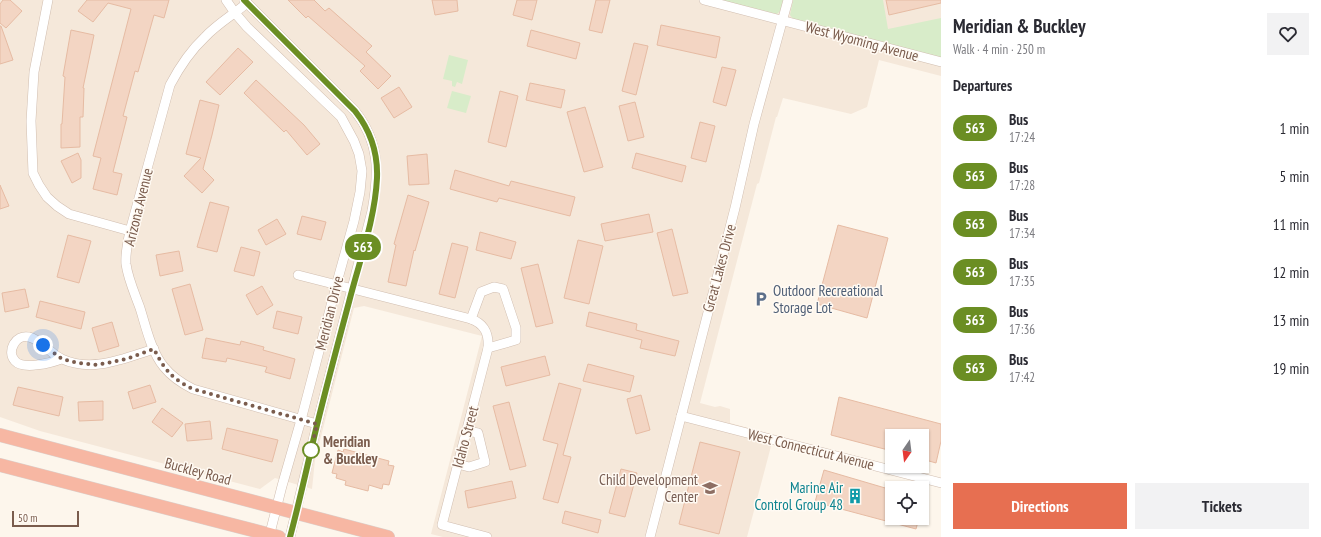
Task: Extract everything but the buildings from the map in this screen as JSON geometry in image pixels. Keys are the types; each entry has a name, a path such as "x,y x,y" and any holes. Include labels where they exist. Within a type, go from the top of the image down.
{"highway":[{"name":"Buckley Road","path":"0,435 388,537"},
{"path":"0,465 272,536"}],"street":[{"path":"48,0 34,72 31,121 33,173 47,197 69,214 130,231"},
{"name":"Meridian Drive","path":"226,0 247,27 342,117 354,140 359,154 362,172 360,192 354,221 276,508 272,536"},
{"name":"West Wyoming Avenue","path":"704,0 941,62"},
{"name":"Great Lakes Drive","path":"650,537 754,124 788,0"},
{"name":"Arizona Avenue","path":"246,2 235,13 205,36 190,52 170,85 130,231 126,250 126,265 129,278 154,349 162,366 180,383 193,389 317,424"},
{"name":"Meridian Drive","path":"246,2 346,101 363,122 374,148 377,176 367,232 317,424 290,537"},
{"path":"298,275 479,322 489,339 488,348 516,340 516,328 503,289 494,287 481,292 471,319"},
{"path":"62,359 50,363 23,366 16,363 13,359 11,354 12,347 14,342 22,338 29,337 62,359 78,363 97,365 126,359 154,349"},
{"name":"Idaho Street","path":"487,537 442,525 488,348"},
{"name":"West Connecticut Avenue","path":"681,416 941,483"},
{"path":"458,464 469,467 485,462 478,433 467,431"}],"shaded area":[{"path":"0,0 941,0 941,76 879,60 867,107 851,114 783,98 776,117 759,183 757,184 700,403 730,409 730,423 774,435 747,537 443,537 431,534 482,336 364,306 354,308 315,460 312,489 275,478 260,489 40,431 0,417"}],"green space":[{"path":"719,0 783,0 781,10 777,14"},
{"path":"793,0 883,0 888,29 941,18 941,58 794,20 790,15"},
{"path":"449,55 468,60 462,84 457,82 455,87 452,86 452,81 443,79"},
{"path":"452,91 471,96 466,113 447,108"}],"bus line":[{"name":"563","path":"244,0 355,111 368,132 374,148 376,164 376,186 370,221 317,424 290,537"}],"place":[{"name":"Outdoor Recreational Storage Lot","path":"761,299"},
{"name":"Meridian & Buckley","path":"311,450"},
{"name":"Child Development Center","path":"710,488"},
{"name":"Marine Air Control Group 48","path":"855,496"}],"route":[{"path":"43,345 62,359 78,363 97,365 126,359 154,349 162,366 180,383 193,389 317,424 311,450"}]}
